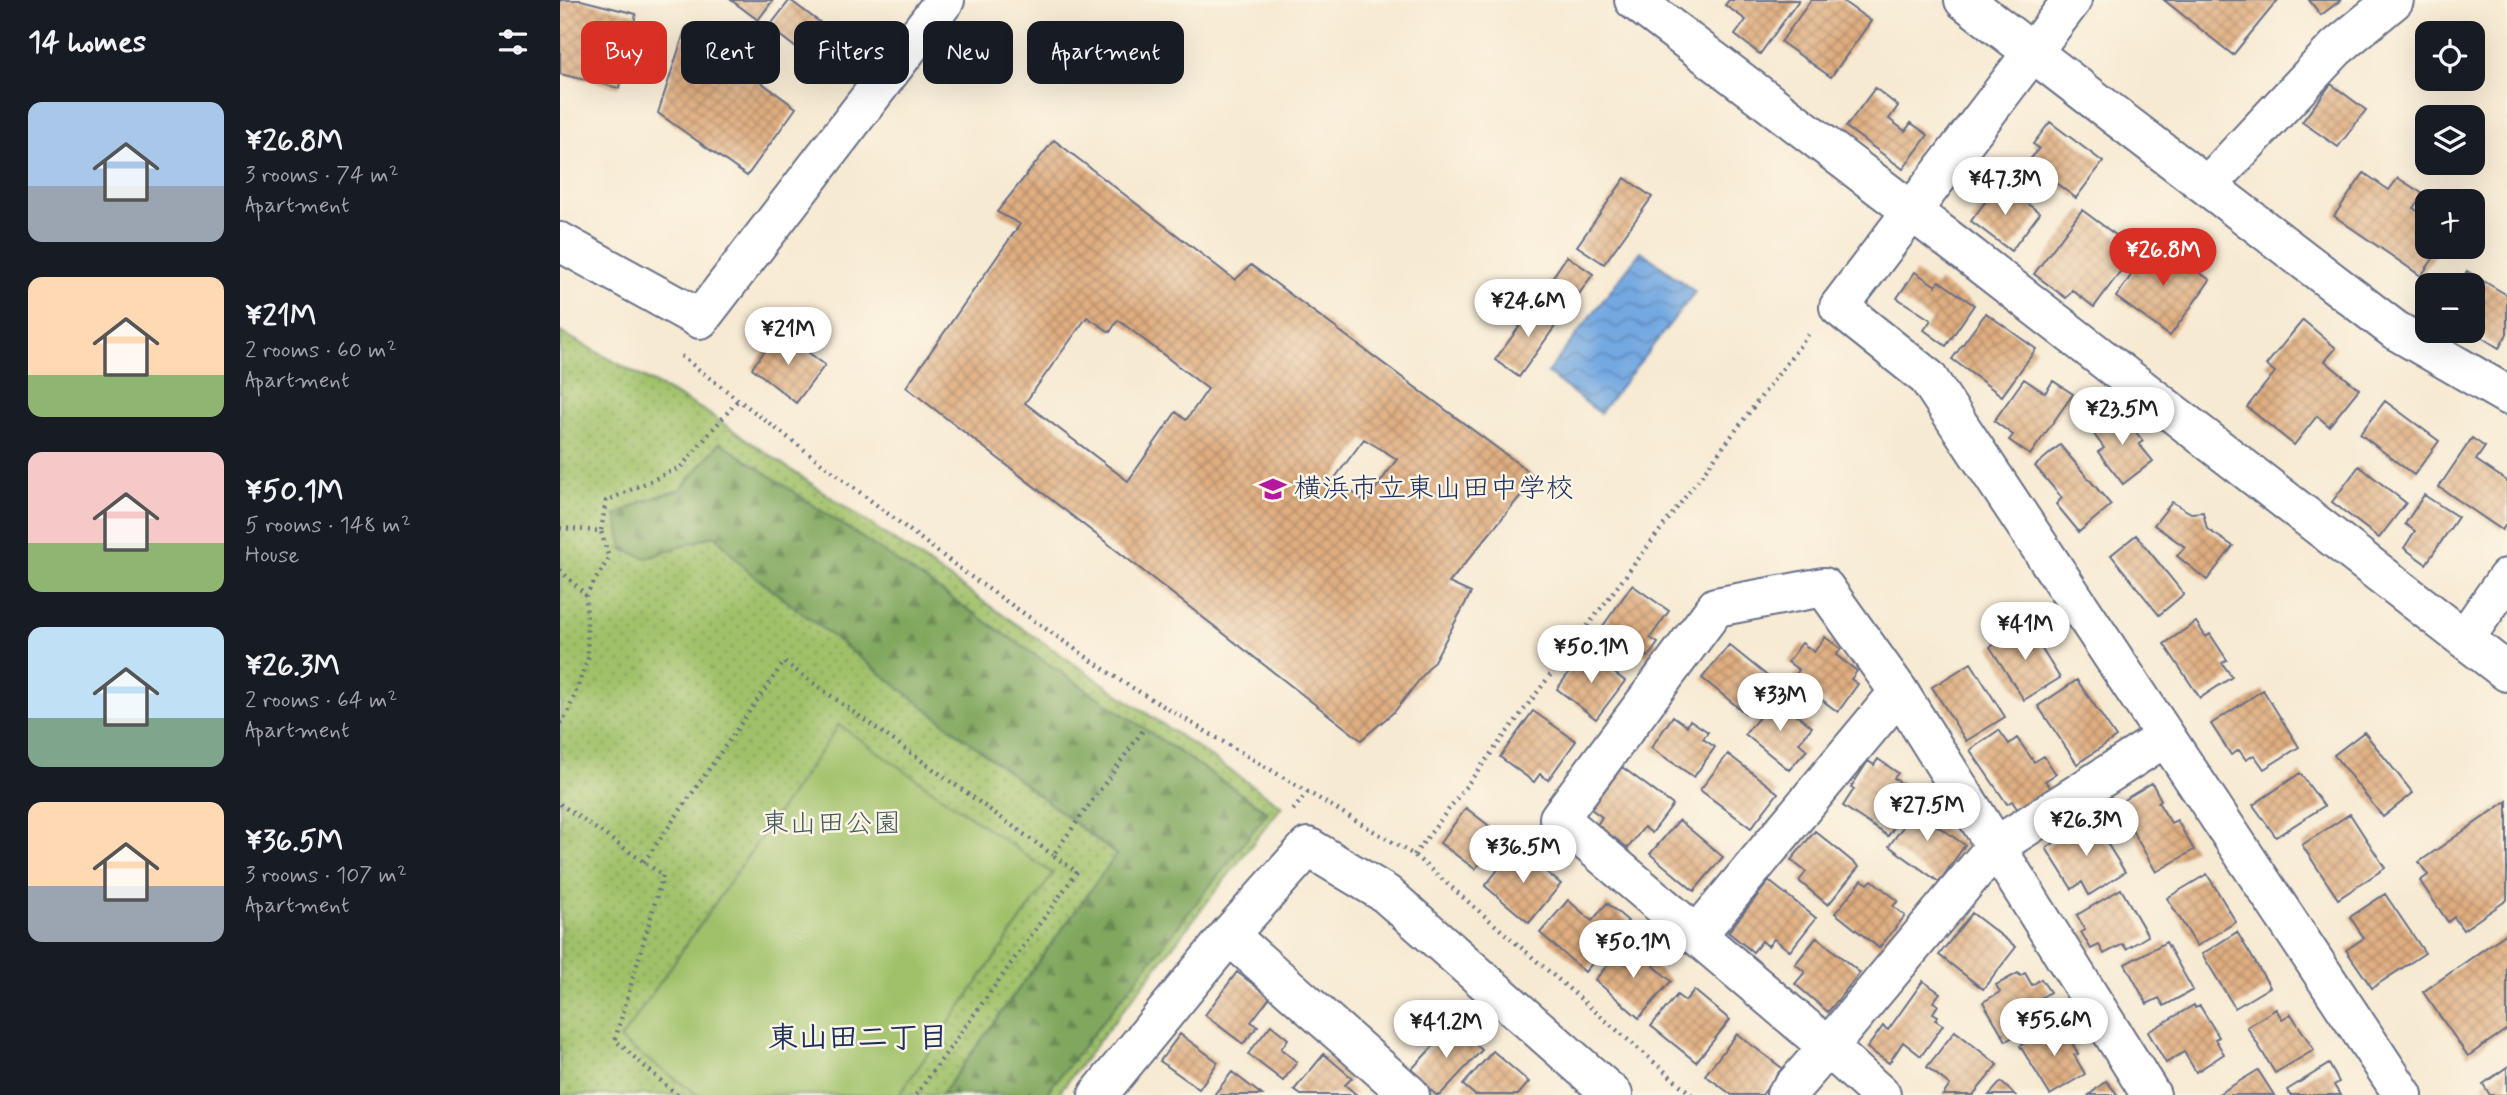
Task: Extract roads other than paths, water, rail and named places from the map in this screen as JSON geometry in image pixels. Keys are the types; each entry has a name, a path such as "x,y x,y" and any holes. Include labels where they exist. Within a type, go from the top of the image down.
{"street":[{"path":"560,242 700,319 944,0"},
{"path":"1634,0 1912,211 2507,671"},
{"path":"1964,0 2395,330 2507,395"},
{"path":"2072,0 1839,307 1928,378 2403,1095"},
{"path":"2207,186 2336,48 2394,0"},
{"path":"2465,638 2507,578"},
{"path":"1881,1095 1559,818 1716,607 1824,587 1899,692 2151,1095"},
{"path":"1696,936 1899,692"},
{"path":"1786,1095 1995,847 2164,738"},
{"path":"1098,1095 1229,935 1308,847 1386,894 1613,1095"},
{"path":"1229,935 1410,1095"}],"water":[{"path":"1641,251 1695,292 1600,413 1547,373"}],"place":[{"name":"横浜市立東山田中学校","path":"1273,489"}],"district":[{"name":"東山田二丁目","path":"858,1038"}],"park label":[{"name":"東山田公園","path":"831,824"}]}
